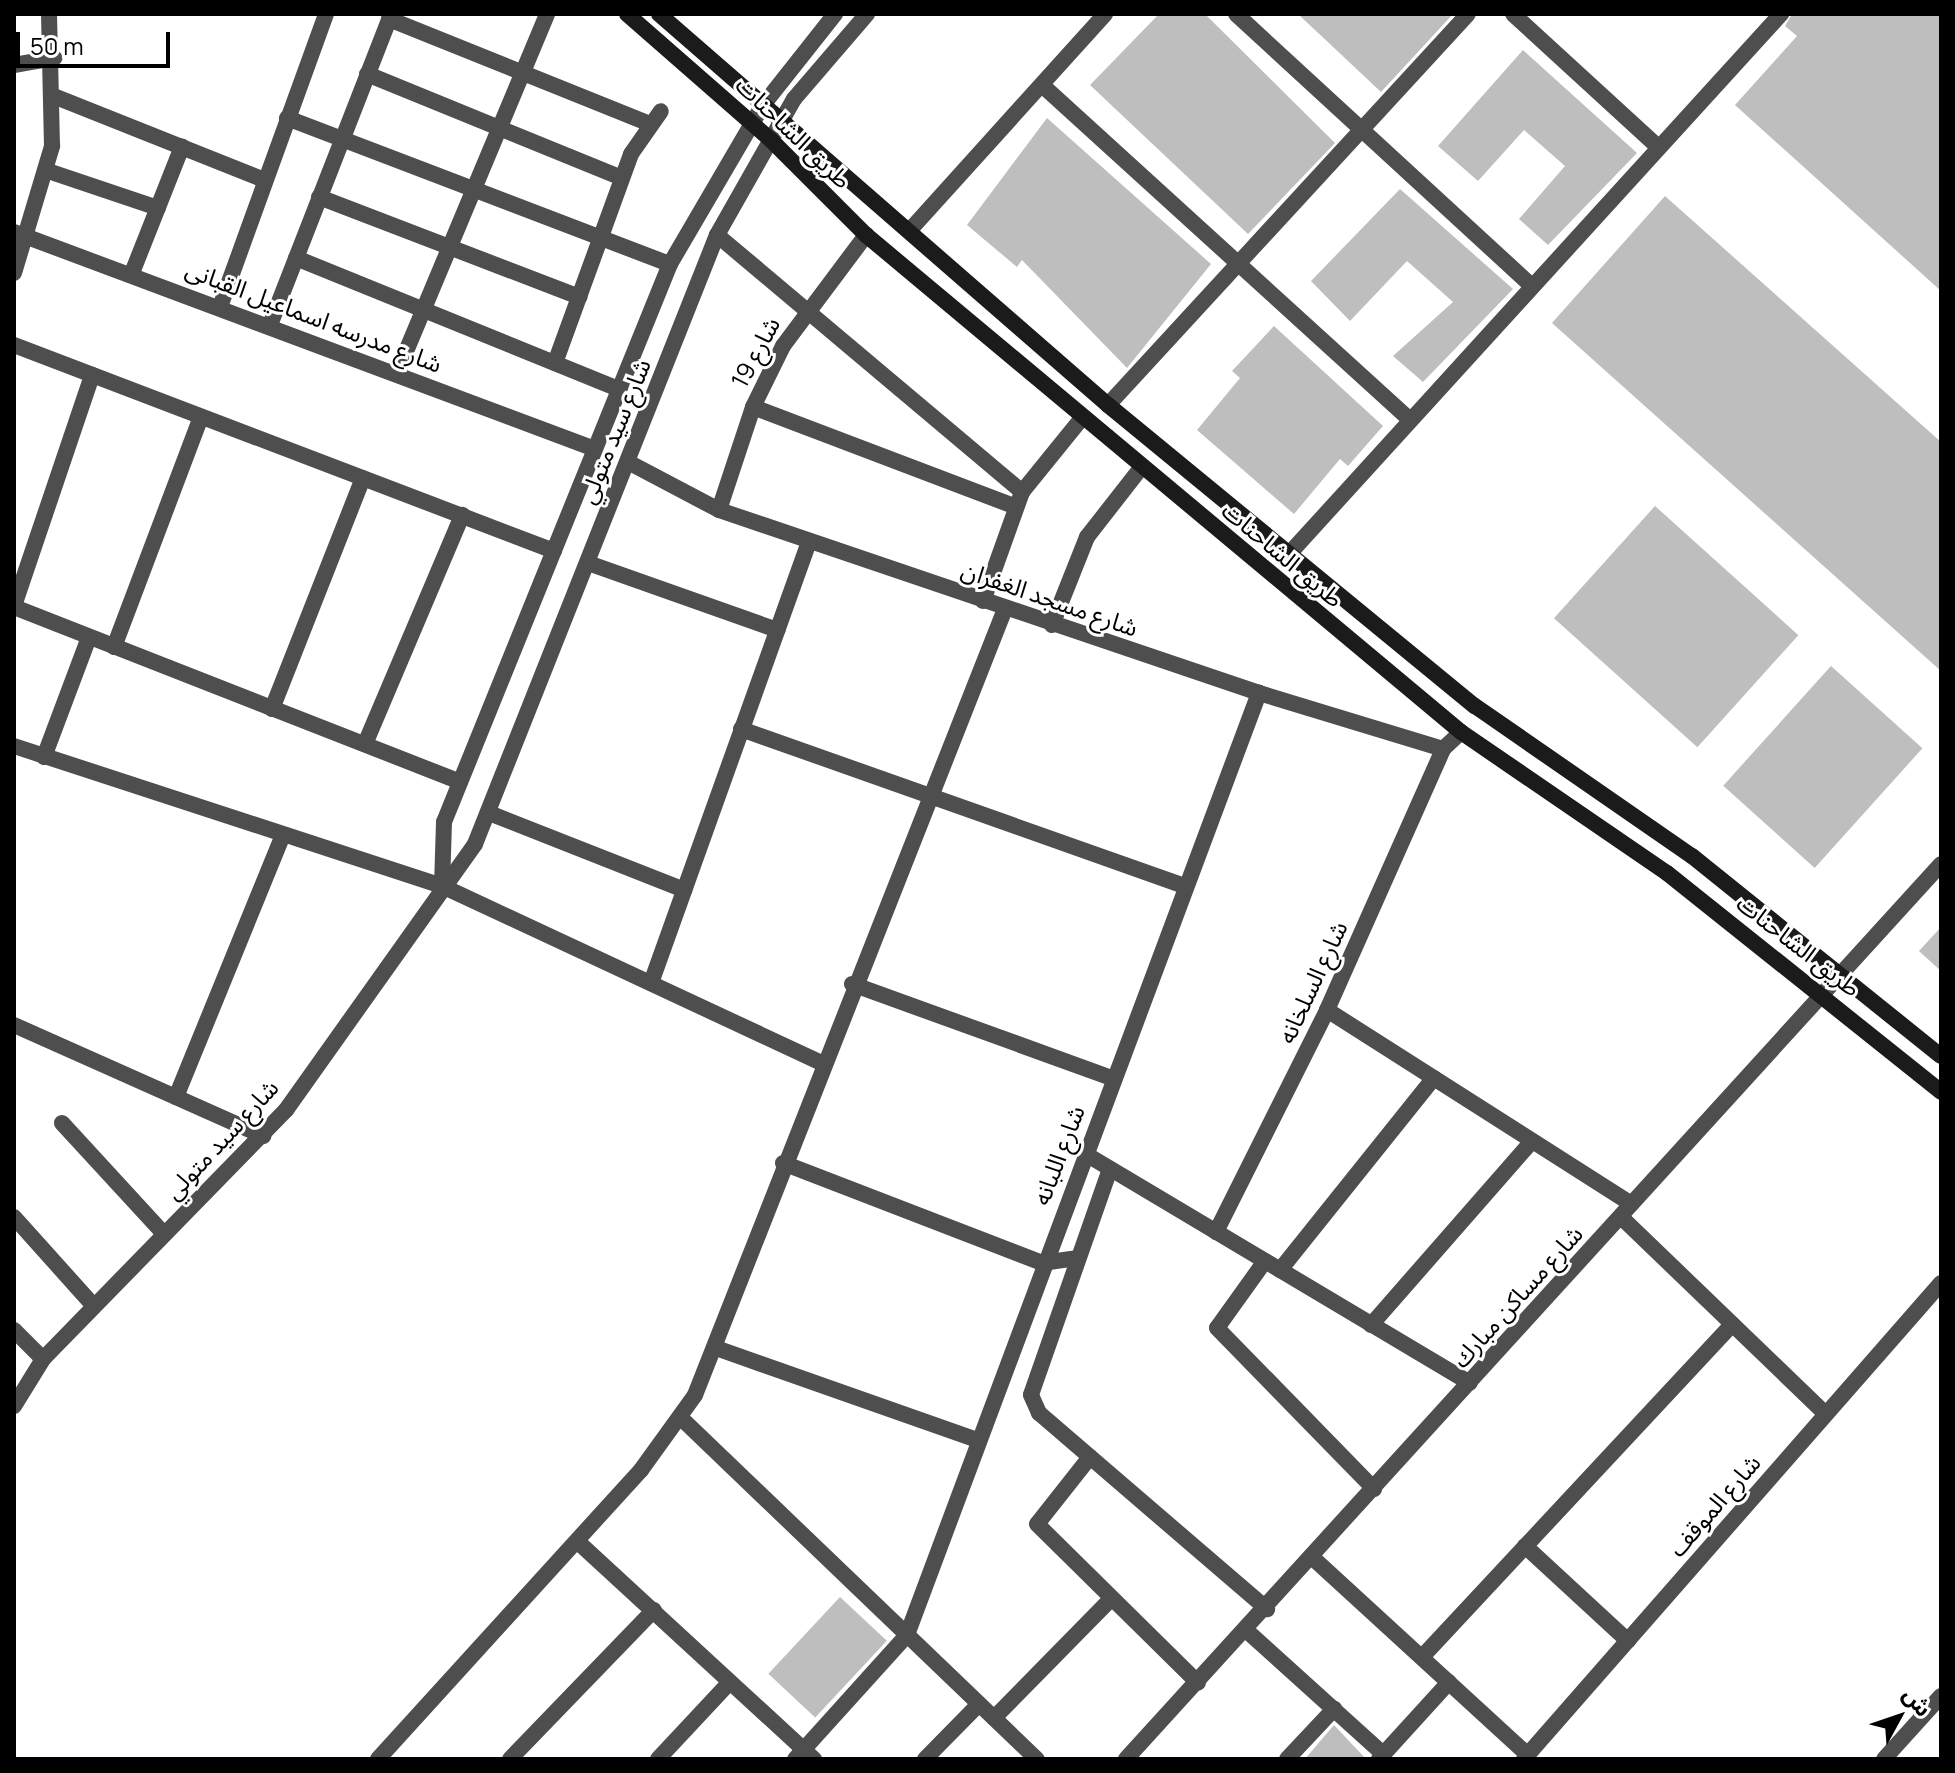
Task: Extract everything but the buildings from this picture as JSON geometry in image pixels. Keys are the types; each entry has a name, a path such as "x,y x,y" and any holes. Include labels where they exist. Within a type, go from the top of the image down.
{"main road":[{"name":"طريق الشاحنات","path":"627,14 753,123 866,235 1141,468 1461,732 1617,836 1823,993 1941,1092"},
{"name":"طريق الشاحنات","path":"659,14 1108,405 1475,706 1692,856 1941,1056"}],"street":[{"path":"14,273 21,233 48,171 56,97 49,14"},
{"path":"220,307 326,14"},
{"name":"شارع سيد متولي","path":"442,886 440,840 460,782 670,264 763,105 835,14"},
{"name":"شارع سيد متولي","path":"14,1406 20,1385 43,1359 263,1136 442,886 489,813 717,235 780,122 867,14"},
{"path":"910,230 1105,14"},
{"path":"1236,14 1530,284"},
{"path":"1108,405 1237,261 1468,14"},
{"path":"1513,14 1657,146"},
{"path":"1289,554 1530,284 1781,14"},
{"path":"397,373 542,15"},
{"path":"270,325 390,17 650,124"},
{"path":"14,65 54,58"},
{"path":"367,74 622,178"},
{"path":"1042,85 1408,418"},
{"path":"56,97 265,180"},
{"path":"555,363 622,178 650,124 661,111"},
{"path":"287,118 670,264"},
{"path":"132,273 182,147"},
{"path":"48,171 158,208"},
{"path":"319,197 579,297"},
{"name":"شارع مدرسه اسماعيل القبانى","path":"21,233 595,449"},
{"path":"717,235 1018,499"},
{"name":"شارع 19","path":"719,510 753,407 804,311 866,235"},
{"path":"296,258 619,389"},
{"path":"14,345 554,551"},
{"path":"92,375 14,606 460,782"},
{"path":"753,407 1018,499"},
{"path":"114,647 201,417"},
{"path":"983,601 1018,499 1082,418"},
{"name":"شارع مسجد الغفران","path":"628,462 719,510 1052,625 1443,749"},
{"path":"1052,625 1087,537 1141,468"},
{"path":"272,709 363,478"},
{"path":"365,744 462,515"},
{"path":"651,983 809,541"},
{"path":"588,563 777,630"},
{"path":"380,1758 578,1542 681,1418 716,1348 820,1062 1005,609"},
{"path":"44,757 89,637"},
{"name":"شارع اللبانه","path":"907,1635 1042,1263 1259,693"},
{"path":"741,729 1184,886"},
{"path":"1443,749 1461,732"},
{"path":"14,746 442,886 820,1062"},
{"name":"شارع السلخانه","path":"1216,1232 1327,1010 1443,749"},
{"path":"489,813 684,890"},
{"path":"176,1097 283,835"},
{"name":"شارع مساكن مبارك","path":"1126,1759 1314,1559 1941,864"},
{"path":"852,984 1112,1078"},
{"path":"1327,1010 1532,1141 1626,1211 1732,1324 1826,1414"},
{"path":"14,1025 263,1136"},
{"path":"1374,1489 1217,1328 1434,1078"},
{"path":"62,1123 164,1234"},
{"path":"1371,1325 1532,1141"},
{"path":"1084,1153 1470,1383"},
{"path":"783,1163 1042,1263 1077,1258"},
{"path":"1110,1169 1030,1386 1039,1413 1267,1609"},
{"path":"14,1217 93,1305"},
{"name":"شارع الموقف","path":"1526,1757 1941,1283"},
{"path":"1422,1657 1732,1324"},
{"path":"14,1330 43,1359"},
{"path":"716,1348 977,1440"},
{"path":"681,1418 1037,1759"},
{"path":"1090,1457 1037,1524 1198,1683"},
{"path":"578,1542 654,1610 804,1756 907,1635"},
{"path":"1525,1546 1628,1641"},
{"path":"1314,1559 1526,1757"},
{"path":"994,1718 1111,1599"},
{"path":"510,1759 654,1610"},
{"path":"1247,1631 1381,1756 1449,1682"},
{"path":"658,1759 730,1682"},
{"path":"1884,1759 1939,1702"},
{"path":"925,1759 979,1704"},
{"path":"1287,1759 1334,1709"}]}
